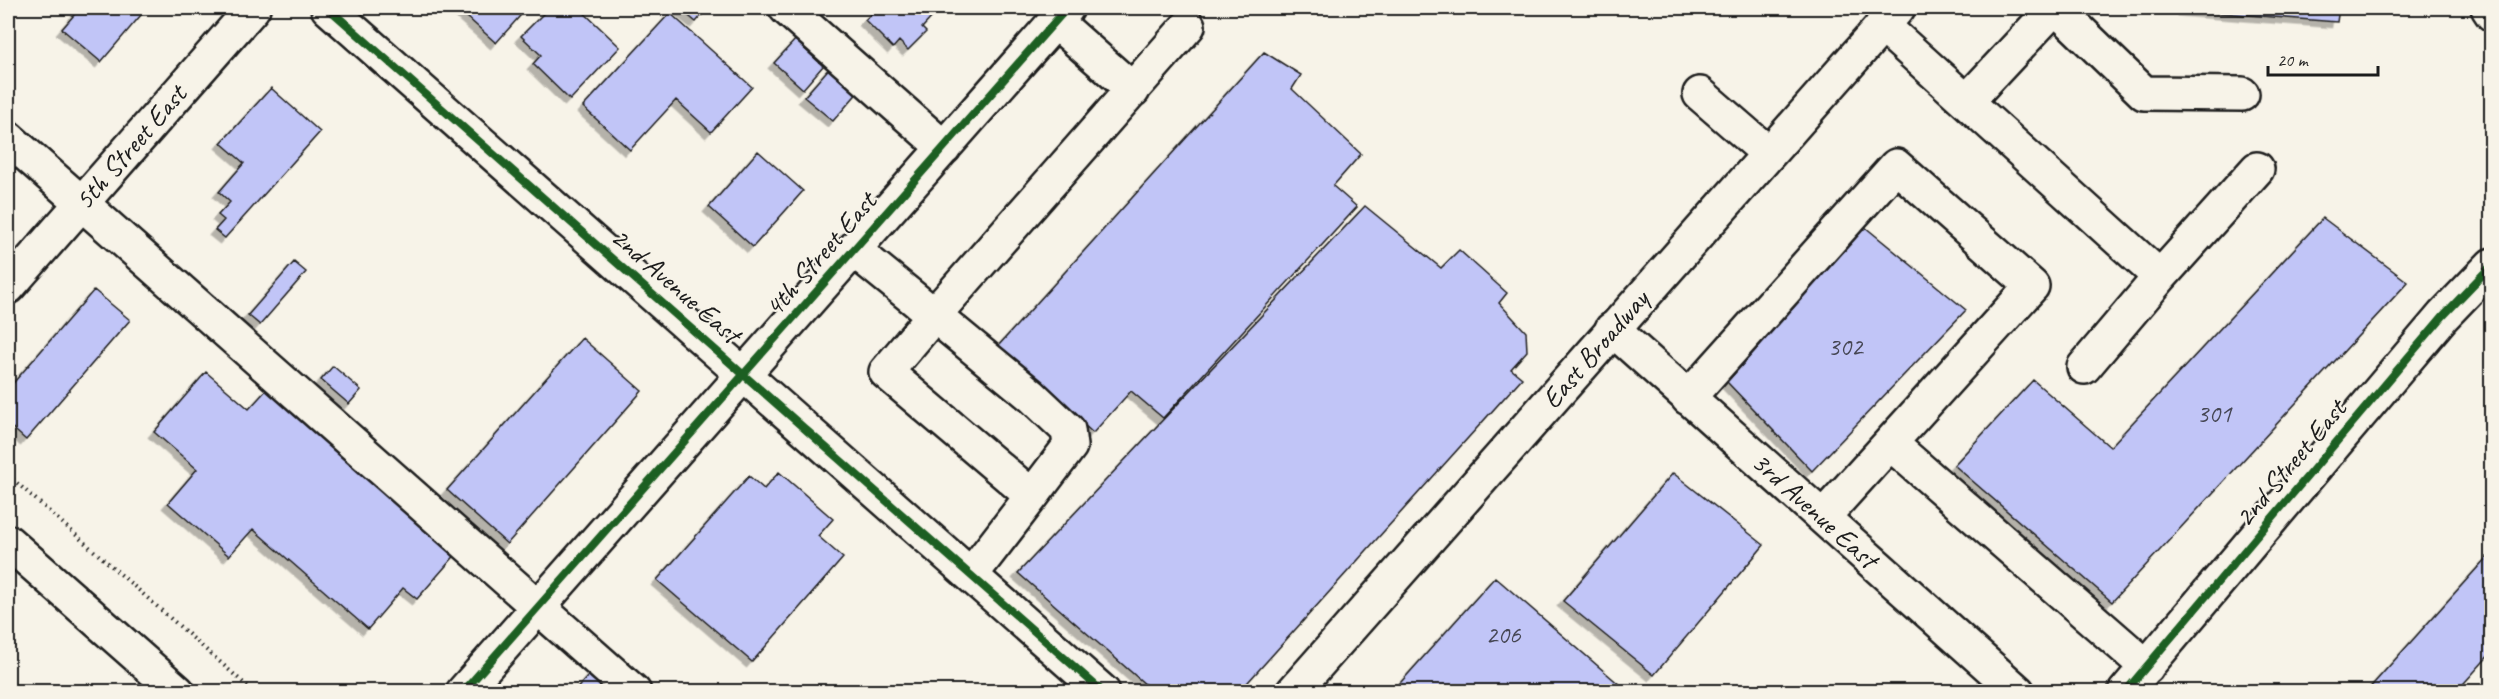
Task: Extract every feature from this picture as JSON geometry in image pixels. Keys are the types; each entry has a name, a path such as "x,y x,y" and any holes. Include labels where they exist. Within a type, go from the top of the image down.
{"street":[{"name":"5th Street East","path":"8,287 253,8"},
{"name":"2nd Avenue East","path":"328,8 1103,692"},
{"path":"786,8 944,148"},
{"path":"1967,100 2055,8 2144,93 2241,94"},
{"path":"2488,8 2492,14"},
{"path":"1061,14 1133,90"},
{"name":"4th Street East","path":"463,692 1061,14"},
{"path":"1890,16 1967,100 2160,277"},
{"name":"East Broadway","path":"1293,692 1890,16"},
{"path":"1032,496 886,372 1188,26"},
{"path":"1700,94 1768,153"},
{"path":"8,138 634,692"},
{"path":"1688,398 1896,166 2032,286 1823,517"},
{"path":"2084,367 2160,277 2257,169"},
{"path":"854,250 1032,396 1068,430 1070,446 971,575"},
{"name":"2nd Street East","path":"2125,692 2443,316 2492,265"},
{"name":"3rd Avenue East","path":"1612,329 2018,692"},
{"path":"1890,443 2147,667"},
{"path":"8,542 178,692"}],"path":[{"path":"8,475 254,692"}],"building":[{"path":"80,8 147,8 101,62 62,29"},
{"path":"457,8 527,8 496,43"},
{"path":"549,8 579,8 620,47 570,100 533,64 541,55 521,36"},
{"path":"679,8 708,8 696,22"},
{"path":"877,8 925,8 933,16 922,28 926,32 908,50 899,41 893,48 865,20"},
{"path":"2184,8 2339,8 2337,22 2183,10"},
{"path":"670,13 752,87 711,132 676,100 630,150 583,107"},
{"path":"795,40 823,66 803,89 774,63"},
{"path":"1264,52 1301,75 1292,89 1361,154 1333,186 1357,207 1163,418 1131,391 1093,433 998,346"},
{"path":"832,65 860,90 833,121 804,97"},
{"path":"271,88 320,132 225,238 215,230 224,220 218,215 230,202 219,192 244,163 221,143"},
{"path":"758,151 803,191 753,247 709,207"},
{"path":"1365,206 1441,268 1459,250 1507,293 1499,303 1526,332 1527,351 1511,369 1522,378 1239,692 1154,692 1018,573"},
{"path":"2323,218 2408,282 2112,602 1954,465 2033,380 2110,447"},
{"path":"1865,227 1966,310 1812,471 1727,382"},
{"path":"294,262 306,272 260,325 248,315"},
{"path":"94,290 130,320 26,440 8,424 8,389"},
{"path":"582,338 642,391 507,544 447,490"},
{"path":"333,366 361,390 349,404 321,380"},
{"path":"206,372 249,409 269,387 458,552 417,599 403,588 368,629 253,529 229,556 168,503 197,469 154,432"},
{"path":"779,472 833,519 818,536 843,558 752,662 657,580 749,476 764,489"},
{"path":"1673,473 1764,545 1654,675 1563,601"},
{"path":"2487,557 2492,560 2492,652 2456,692 2366,692"},
{"path":"1495,577 1628,692 1392,692"},
{"path":"595,668 622,692 574,692"}],"cycle path":[{"path":"328,8 1103,692"},
{"path":"463,692 1067,8"},
{"path":"2125,692 2443,316 2492,265"}]}
